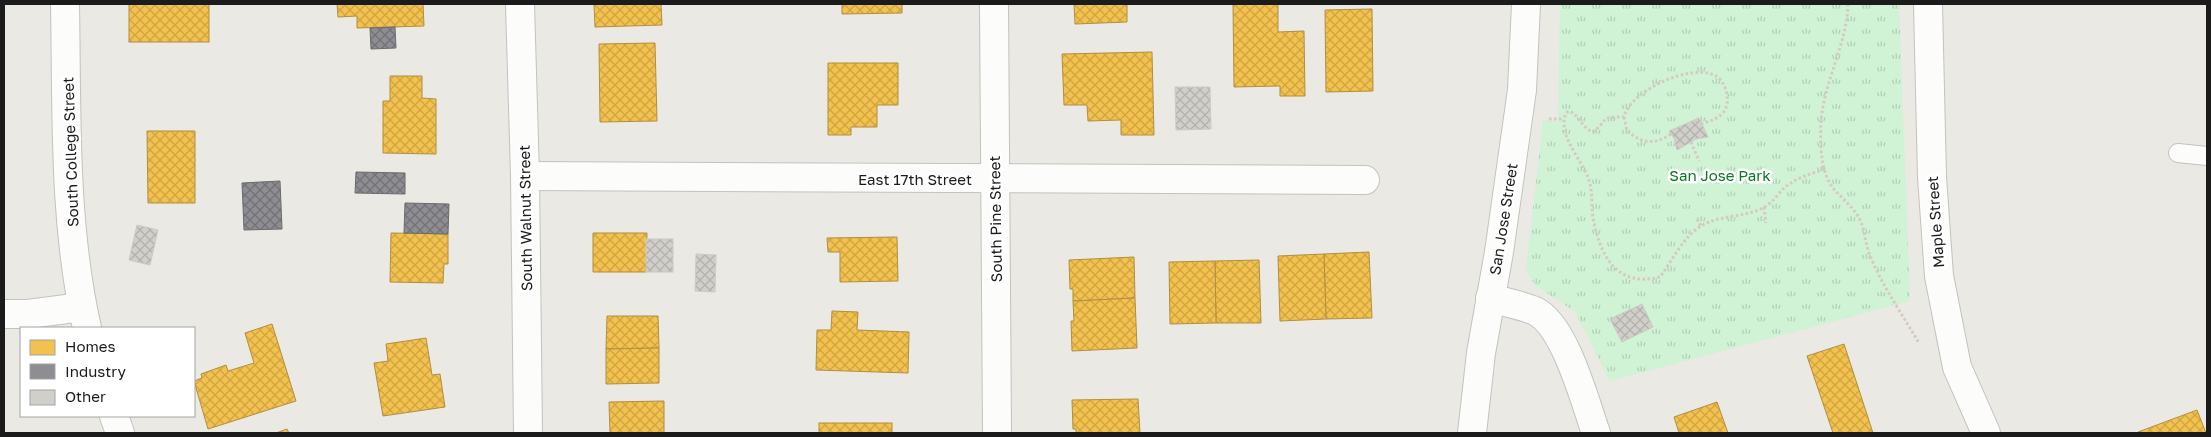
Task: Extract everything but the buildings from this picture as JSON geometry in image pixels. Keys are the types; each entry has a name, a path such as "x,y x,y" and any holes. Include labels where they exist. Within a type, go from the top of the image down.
{"street":[{"name":"South College Street","path":"65,4 69,208 85,318"},
{"name":"South Walnut Street","path":"520,4 525,176 528,433"},
{"name":"South Pine Street","path":"994,4 997,433"},
{"name":"San Jose Street","path":"1472,433 1481,354 1499,252 1522,90 1526,4"},
{"name":"Maple Street","path":"1928,4 1932,177 1938,276 1957,367 1986,433"},
{"name":"East 17th Street","path":"525,176 994,180 1364,180"},
{"path":"1490,298 1536,311 1554,328 1571,360 1596,433"},
{"path":"4,314 85,318"},
{"path":"114,417 120,433"}],"lane":[{"path":"2178,153 2207,156"}],"path":[{"path":"1848,4 1848,21 1829,76 1824,99 1821,122 1825,169 1828,180 1834,189 1858,216 1869,252 1879,274 1922,348"},
{"path":"1671,134 1655,143 1644,143 1628,132 1624,117 1626,109 1635,98 1647,90 1677,77 1693,73 1707,73 1716,76 1723,83 1727,103 1724,112 1715,119 1701,124"},
{"path":"1624,117 1608,117 1593,132 1588,130 1569,111 1563,119 1565,132 1589,178 1593,216 1600,246 1612,267 1628,278 1642,280 1660,277 1686,240 1701,226 1724,218 1754,212 1770,203 1792,182 1825,169"},
{"path":"1691,142 1699,161"},
{"path":"1764,207 1766,222"},
{"path":"1698,219 1701,226"}],"green space":[{"name":"San Jose Park","path":"1560,4 1899,4 1910,301 1610,381 1575,312 1535,285 1526,269 1543,120 1558,122"}]}
